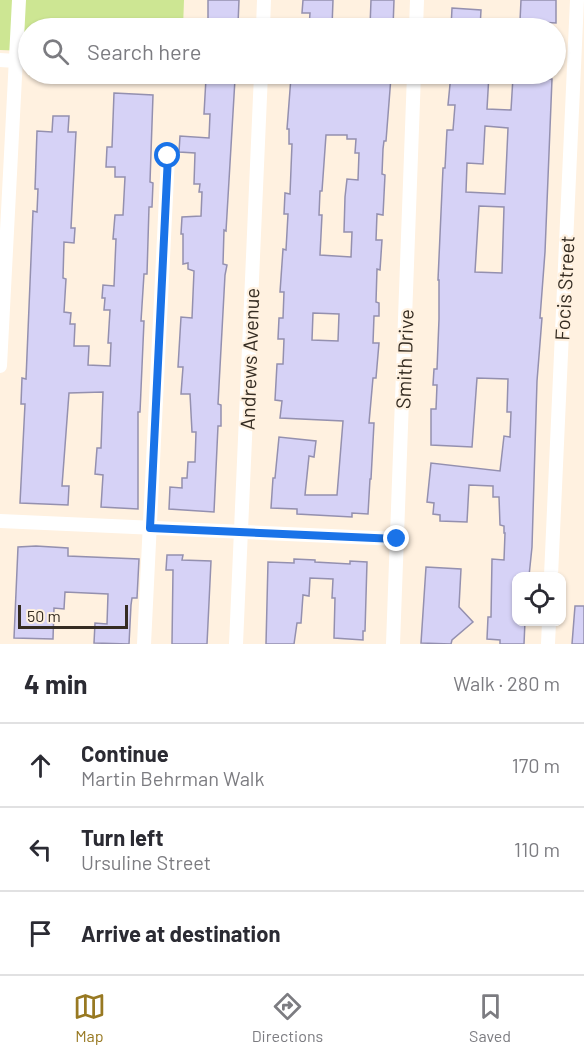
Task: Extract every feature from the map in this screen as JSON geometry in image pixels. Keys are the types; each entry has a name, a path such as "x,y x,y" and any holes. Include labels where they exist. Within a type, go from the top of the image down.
{"street":[{"path":"18,18 19,0"},
{"path":"263,18 264,0"},
{"path":"416,18 417,0"},
{"name":"Focis Street","path":"551,572 578,0"},
{"path":"0,366 18,20"},
{"path":"0,60 16,61"},
{"name":"Andrews Avenue","path":"236,644 261,84"},
{"name":"Smith Drive","path":"393,644 414,84"},
{"path":"144,644 168,156"},
{"path":"0,521 397,539"},
{"path":"548,644 549,626"}],"green space":[{"path":"0,0 184,0 183,18 18,18 18,51 0,50"}],"building":[{"path":"208,0 239,0 238,18 208,18"},
{"path":"303,0 333,0 332,18 310,18 310,13 302,13"},
{"path":"371,0 394,0 393,18 370,18"},
{"path":"521,0 556,0 556,18 520,18"},
{"path":"452,8 481,10 481,18 452,18"},
{"path":"206,84 235,84 226,231 224,230 223,264 227,265 218,404 221,405 221,426 218,426 214,512 169,509 170,487 182,488 182,478 187,478 188,462 195,462 196,432 192,432 190,394 181,394 183,367 178,367 181,317 192,318 194,271 188,269 188,263 183,264 183,234 181,234 182,217 201,216 202,192 199,192 200,184 194,184 195,153 179,152 180,136 209,138 210,114 204,114"},
{"path":"290,84 390,84 386,141 384,141 383,149 382,174 385,175 383,215 377,214 376,240 382,240 380,270 377,269 376,302 379,303 379,316 374,316 373,343 379,343 369,423 374,423 368,514 352,513 352,517 297,514 297,509 271,508 279,437 316,441 314,457 309,456 305,495 337,495 343,421 280,418 282,401 275,400 277,364 283,364 284,339 278,339 279,318 283,318 284,292 280,292 288,214 284,214 285,193 290,194 292,144 289,144 289,129 287,129","holes":["326,135 347,135 347,139 356,139 355,153 359,153 358,180 347,179 345,197 344,232 352,232 351,257 320,255 322,215 319,215 320,191 322,191","313,313 339,314 338,341 312,340"]},
{"path":"450,84 488,84 487,109 511,110 513,84 552,84 540,318 542,318 537,381 532,547 529,572 512,572 512,626 525,626 524,644 500,644 500,640 487,639 488,617 491,617 492,559 504,560 504,526 500,525 499,497 493,497 493,486 469,485 467,522 440,521 440,515 433,514 434,503 427,502 431,463 500,471 504,436 510,437 511,412 507,412 508,379 477,378 472,447 431,445 431,409 436,409 437,385 433,385 434,369 437,369 443,168 445,168 447,130 453,130 455,105 448,105","holes":["485,126 508,128 505,194 466,192 467,163 483,164","479,206 504,207 502,273 475,272"]},
{"path":"114,93 153,95 150,182 153,183 152,207 149,207 147,274 144,274 141,321 144,321 140,412 138,412 138,509 101,507 103,475 95,474 97,448 101,448 103,392 69,393 62,486 69,486 68,505 20,503 25,404 21,404 22,378 26,379 33,211 37,212 38,189 35,189 37,131 52,132 53,116 69,116 68,132 76,132 71,228 75,228 74,243 64,242 63,278 66,279 64,312 71,313 70,324 75,324 74,346 89,346 88,365 110,366 111,343 108,343 110,310 104,310 103,285 114,286 115,215 123,215 125,177 115,177 115,167 106,167 107,147 112,147"},
{"path":"18,547 68,548 68,556 139,559 137,598 132,598 131,605 129,644 94,643 95,623 107,624 108,594 65,592 64,609 54,608 53,639 14,638"},
{"path":"167,555 183,555 182,560 211,561 207,644 172,644 173,570 166,570"},
{"path":"294,559 350,564 350,561 367,562 363,640 334,638 333,579 310,578 309,596 303,595 301,623 297,623 294,644 266,644 268,562 294,563"},
{"path":"426,567 461,569 459,607 473,622 452,640 451,644 421,643"},
{"path":"575,606 584,606 584,644 572,644"}],"route":[{"path":"168,156 150,528 397,539"}]}
